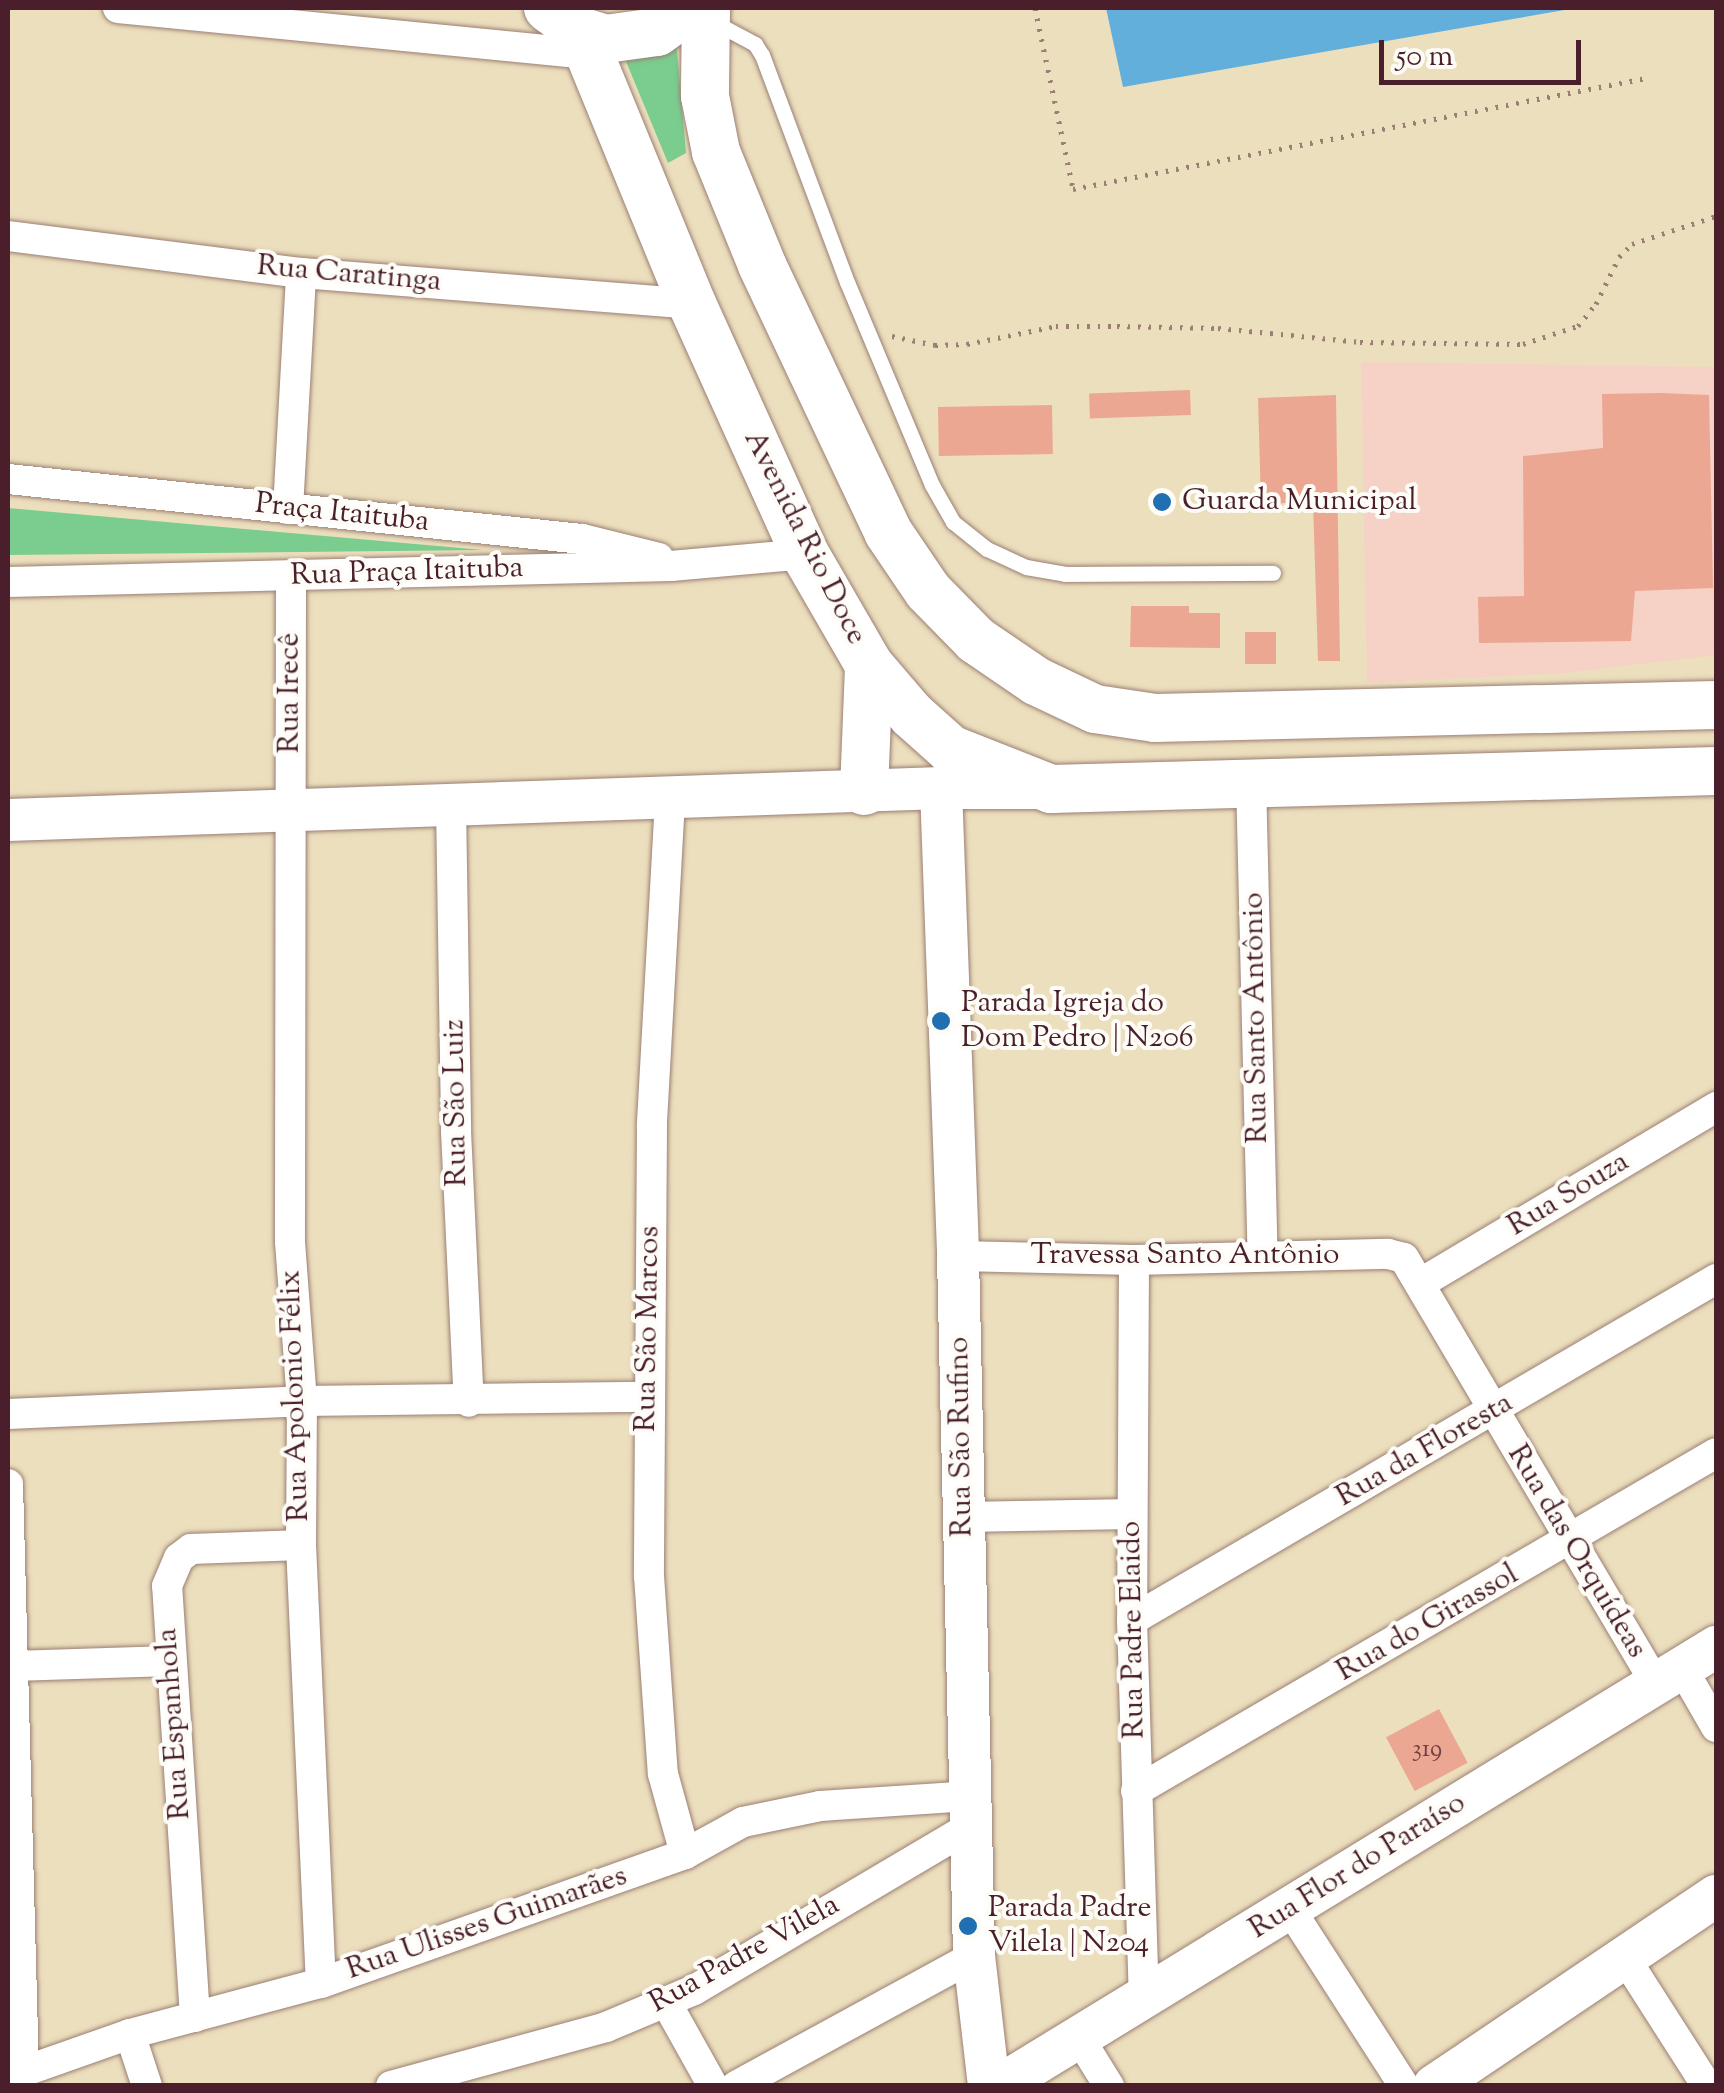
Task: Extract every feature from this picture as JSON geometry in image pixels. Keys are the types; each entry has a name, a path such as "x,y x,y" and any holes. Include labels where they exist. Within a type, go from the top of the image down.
{"main road":[{"path":"572,31 606,39 632,38 657,32 700,10 705,96 716,152 762,265 888,532 928,591 976,640 1036,681 1095,709 1155,718 1716,705"},
{"name":"Avenida Rio Doce","path":"572,31 805,554 869,665 912,715 950,749 1051,788 1716,771"},
{"path":"864,791 869,665"}],"street":[{"path":"118,8 572,31"},
{"name":"Rua Caratinga","path":"8,236 301,272 692,304"},
{"path":"288,509 301,272"},
{"name":"Praça Itaituba","path":"8,479 582,539 651,554 671,566"},
{"name":"Rua Praça Itaituba","path":"8,582 671,566 805,554"},
{"name":"Rua Irecê","path":"291,577 292,809"},
{"name":"Rua Santo Antônio","path":"1251,780 1263,1256"},
{"path":"8,820 941,788 1051,788"},
{"name":"Rua São Rufino","path":"941,788 958,1256 974,1956 989,2086"},
{"name":"Rua São Marcos","path":"670,800 652,1128 647,1397 655,1703 663,1774 685,1854"},
{"name":"Rua São Luiz","path":"451,804 456,1131 469,1402"},
{"name":"Rua Apolonio Félix","path":"292,809 290,1242 302,1401 300,1545 321,1982"},
{"name":"Rua Souza","path":"1415,1273 1716,1107"},
{"name":"Travessa Santo Antônio","path":"958,1256 1134,1260 1388,1254 1415,1273"},
{"name":"Rua Padre Elaido","path":"1134,1260 1132,1620 1144,1999"},
{"name":"Rua das Orquídeas","path":"1415,1273 1492,1412 1571,1542 1685,1666 1716,1727"},
{"name":"Rua da Floresta","path":"1132,1620 1716,1278"},
{"path":"8,1414 302,1401 647,1397"},
{"name":"Rua do Girassol","path":"1136,1791 1571,1542 1716,1453"},
{"path":"8,1484 16,2074"},
{"path":"964,1518 1132,1514"},
{"name":"Rua Espanhola","path":"195,2017 166,1586 179,1558 192,1549 300,1545"},
{"path":"12,1666 171,1661"},
{"name":"Rua Flor do Paraíso","path":"1000,2086 1685,1666"},
{"name":"Rua Ulisses Guimarães","path":"16,2074 130,2034 321,1982 685,1854 743,1822 776,1813 970,1812"},
{"name":"Rua Padre Vilela","path":"391,2086 606,2027 694,1990 970,1812"},
{"path":"1434,2086 1716,1896"},
{"path":"1290,1909 1404,2086"},
{"path":"736,2086 974,1956"},
{"path":"1624,1958 1707,2086"},
{"path":"666,2002 712,2086"},
{"path":"130,2034 147,2086"},
{"path":"1078,2036 1109,2086"}],"lane":[{"path":"700,10 744,37 762,55 867,331 932,485 954,522 987,549 1026,567 1064,574 1273,573"}],"path":[{"path":"1035,8 1072,189 1646,78"},
{"path":"867,331 935,345 967,344 1056,326 1218,328 1360,342 1523,344 1578,326 1596,304 1618,257 1632,244 1716,216"}],"shaded area":[{"path":"1361,362 1716,367 1716,655 1563,673 1367,683"}],"green space":[{"path":"676,39 686,153 668,163 625,59"},
{"path":"8,508 483,550 8,555"}],"water":[{"path":"1106,8 1576,8 1123,87"}],"building":[{"path":"1190,390 1191,415 1090,419 1089,394"},
{"path":"1602,394 1709,395 1713,588 1635,591 1631,641 1479,643 1478,597 1524,596 1523,456 1603,448"},
{"path":"1336,395 1340,661 1318,661 1313,502 1261,504 1258,398"},
{"path":"1052,405 1053,454 939,456 938,407"},
{"path":"1131,606 1189,606 1189,613 1220,613 1220,648 1130,647"},
{"path":"1245,632 1276,632 1276,664 1245,664"},
{"path":"1439,1709 1468,1763 1415,1791 1386,1737"}],"place":[{"name":"Guarda Municipal","path":"1162,502"},
{"name":"Parada Igreja do Dom Pedro | N206","path":"941,1021"},
{"name":"Parada Padre Vilela | N204","path":"968,1926"}]}
